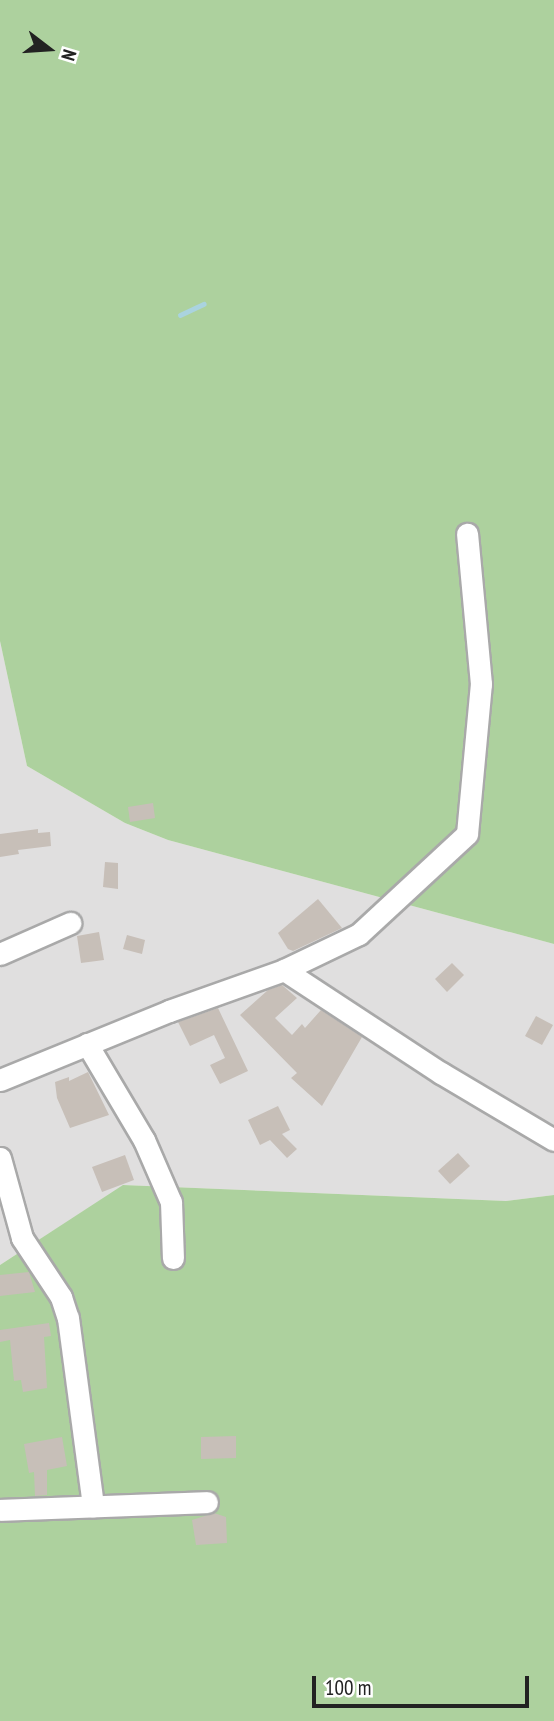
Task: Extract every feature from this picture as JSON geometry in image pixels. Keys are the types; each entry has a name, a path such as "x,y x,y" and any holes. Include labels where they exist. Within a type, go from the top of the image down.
{"street":[{"path":"0,1080 87,1044 284,970 359,934 467,834 481,684 467,534"},
{"path":"0,954 70,923"},
{"path":"284,970 441,1073 554,1140"},
{"path":"87,1044 144,1140 171,1202 173,1258"},
{"path":"0,1158 22,1238 61,1297 68,1318 93,1506"},
{"path":"0,1510 207,1502"}],"shaded area":[{"path":"0,641 27,766 125,823 168,840 554,944 554,1195 506,1201 124,1185 0,1265"}],"green space":[{"path":"0,0 554,0 554,944 168,840 125,823 27,766 0,641"},
{"path":"123,1185 506,1201 554,1195 554,1721 0,1721 0,1265"}],"building":[{"path":"153,803 155,818 130,822 128,807"},
{"path":"38,829 38,833 50,832 51,846 18,850 19,854 0,857 0,834"},
{"path":"105,862 118,863 118,889 103,887"},
{"path":"318,899 342,928 293,951 288,949 278,933"},
{"path":"99,932 104,960 81,963 77,936"},
{"path":"127,935 145,940 142,954 123,949"},
{"path":"452,963 464,975 447,992 435,979"},
{"path":"282,985 297,998 275,1018 292,1035 302,1024 305,1028 321,1010 362,1037 322,1106 291,1078 297,1073 240,1015 268,990"},
{"path":"218,1008 248,1071 220,1084 210,1065 225,1058 214,1035 190,1046 178,1022"},
{"path":"536,1016 553,1025 542,1045 525,1036"},
{"path":"88,1072 109,1115 70,1128 57,1098 55,1082 69,1077 69,1081"},
{"path":"278,1106 290,1130 282,1134 297,1149 287,1158 270,1140 260,1145 248,1120"},
{"path":"458,1153 470,1166 450,1184 438,1171"},
{"path":"125,1155 134,1180 102,1192 92,1167"},
{"path":"29,1272 35,1292 0,1296 0,1275"},
{"path":"49,1323 51,1336 44,1337 47,1388 23,1392 21,1380 14,1381 10,1340 0,1342 0,1330"},
{"path":"236,1436 236,1458 201,1459 201,1437"},
{"path":"62,1437 67,1466 47,1470 47,1495 35,1496 34,1472 29,1473 24,1444"},
{"path":"214,1513 226,1517 227,1543 196,1545 192,1520"}],"waterway":[{"path":"180,315 204,304"}]}
